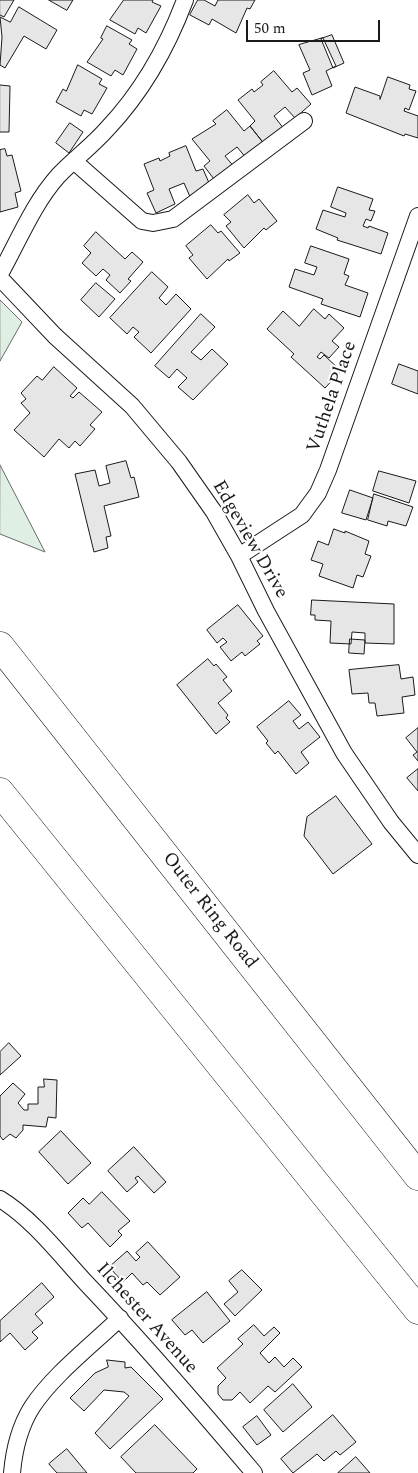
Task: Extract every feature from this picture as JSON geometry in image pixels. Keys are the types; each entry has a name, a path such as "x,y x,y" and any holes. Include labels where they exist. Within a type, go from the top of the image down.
{"highway":[{"name":"Outer Ring Road","path":"0,646 418,1176"},
{"path":"0,792 418,1310"}],"street":[{"path":"0,274 40,201 58,176 109,128 144,85 163,52 185,0"},
{"path":"75,162 142,221 163,223 173,219 304,121"},
{"name":"Vuthela Place","path":"239,556 302,515 318,493 328,470 418,216"},
{"name":"Edgeview Drive","path":"0,278 55,336 132,406 179,462 214,512 239,556 266,611 344,753 391,822 418,855"},
{"name":"Ilchester Avenue","path":"0,1199 11,1206 46,1239 120,1318 254,1473"},
{"path":"12,1473 19,1436 32,1408 60,1375 120,1318"}],"green space":[{"path":"0,300 22,322 0,361"},
{"path":"0,465 45,552 0,534"}],"building":[{"path":"0,0 14,0 4,17 0,15"},
{"path":"49,0 73,0 67,10"},
{"path":"124,0 153,0 152,2 161,6 146,33 138,28 135,34 110,20"},
{"path":"198,0 204,0 215,6 218,0 255,0 250,9 247,8 236,33 212,19 209,25 190,15"},
{"path":"19,7 57,30 46,49 24,36 5,68 0,65 2,37 0,17 10,22"},
{"path":"107,26 132,40 129,44 137,49 123,75 115,70 111,76 87,62 103,39 101,38"},
{"path":"332,35 344,63 333,68 321,39"},
{"path":"323,38 336,66 326,71 332,86 312,95 303,73 310,70 299,45"},
{"path":"78,65 102,79 99,84 107,88 92,114 84,110 81,116 56,102 63,89 66,91"},
{"path":"274,71 292,92 297,88 311,104 295,118 285,107 274,116 284,129 265,145 250,126 255,121 238,100 252,89 254,92 263,85 261,82"},
{"path":"388,77 410,85 409,89 416,91 409,110 405,108 404,111 418,116 418,138 405,134 404,136 346,113 355,87 380,96 380,99"},
{"path":"0,85 10,86 9,132 0,132"},
{"path":"227,110 244,131 250,126 265,145 247,159 237,147 225,156 235,168 217,183 204,166 210,161 192,139 216,124 213,121"},
{"path":"70,123 83,132 69,153 56,143"},
{"path":"186,146 196,171 203,169 212,190 191,199 184,183 169,189 175,204 156,213 147,193 154,190 144,164 159,158 160,161 170,156 169,153"},
{"path":"5,149 7,156 12,155 21,191 15,193 18,207 0,212 0,150"},
{"path":"338,187 373,199 369,210 375,211 371,221 366,219 363,226 368,228 369,226 388,233 381,254 337,240 338,238 316,229 323,210 345,217 346,213 331,207"},
{"path":"248,195 254,203 259,199 277,221 266,230 264,228 244,248 226,226 231,222 224,215"},
{"path":"211,225 218,233 221,231 240,253 229,261 228,259 207,279 189,258 193,255 186,246"},
{"path":"96,232 125,259 132,252 143,262 128,279 131,281 120,293 106,280 110,275 103,269 96,276 82,263 91,253 84,246"},
{"path":"311,246 349,259 344,274 349,276 345,285 368,293 360,317 321,304 323,299 289,287 295,269 314,275 317,267 305,263"},
{"path":"152,272 168,287 159,298 166,305 176,294 191,309 151,353 134,337 139,332 133,327 127,334 110,318"},
{"path":"96,283 115,299 99,317 81,300"},
{"path":"314,309 325,319 329,314 344,328 332,341 339,347 329,358 321,352 317,357 320,359 324,355 341,371 325,388 291,357 294,354 267,329 283,311 299,326"},
{"path":"201,314 215,327 191,352 201,360 212,349 228,364 193,400 178,387 187,378 177,369 169,378 155,366"},
{"path":"399,364 418,371 418,394 392,384"},
{"path":"54,367 77,388 70,396 73,398 79,392 102,412 90,425 95,429 80,446 75,441 69,448 59,439 44,457 14,430 30,413 21,403 26,399 21,393 37,376 42,380"},
{"path":"126,461 131,478 134,477 139,497 104,506 111,536 106,537 108,548 94,552 75,474 95,470 99,486 110,483 106,466"},
{"path":"379,471 416,481 409,503 373,491"},
{"path":"350,490 373,498 366,520 342,513"},
{"path":"374,494 413,507 406,526 388,521 387,526 368,520"},
{"path":"334,529 345,533 345,531 369,541 365,554 371,556 363,577 357,575 353,588 319,576 323,564 311,560 318,541 328,545"},
{"path":"312,600 394,604 394,644 365,643 365,633 352,632 351,644 330,643 331,621 315,620 315,615 311,615"},
{"path":"238,605 263,636 257,641 260,644 245,656 242,652 231,661 220,647 227,642 223,638 217,643 207,630"},
{"path":"350,639 365,640 364,654 349,653"},
{"path":"208,659 214,666 216,664 227,677 223,680 232,691 218,703 228,715 226,718 230,722 216,734 177,685"},
{"path":"399,665 401,679 413,677 415,695 402,697 404,713 377,716 375,703 369,703 368,693 352,694 349,670"},
{"path":"289,701 301,715 293,721 299,729 308,722 320,737 301,752 309,763 296,774 278,751 275,754 257,727"},
{"path":"418,728 418,761 413,755 417,752 406,738"},
{"path":"418,769 418,791 407,778"},
{"path":"336,796 372,844 333,874 304,836 307,817"},
{"path":"9,1043 21,1056 0,1075 0,1052"},
{"path":"44,1079 57,1080 56,1118 48,1117 46,1127 23,1125 23,1130 16,1138 10,1134 3,1140 0,1136 0,1096 13,1083 25,1094 18,1103 24,1110 28,1110 28,1104 38,1104 38,1087 44,1087"},
{"path":"61,1131 91,1163 68,1184 39,1152"},
{"path":"134,1147 166,1182 154,1193 138,1176 135,1178 138,1182 127,1192 108,1171"},
{"path":"102,1192 130,1221 118,1231 122,1235 110,1247 88,1223 82,1228 68,1213 83,1198 89,1204"},
{"path":"148,1242 180,1277 160,1295 147,1282 143,1285 132,1273 123,1282 109,1267 127,1251 136,1261 140,1257 136,1253"},
{"path":"242,1270 262,1290 235,1316 224,1304 238,1292 229,1281"},
{"path":"42,1283 54,1297 35,1314 43,1323 32,1332 38,1338 25,1350 10,1333 0,1342 0,1321"},
{"path":"207,1292 230,1321 203,1343 192,1330 185,1335 172,1320"},
{"path":"254,1325 264,1336 274,1327 280,1333 260,1353 269,1363 275,1357 284,1367 293,1358 302,1367 275,1392 268,1386 250,1403 240,1392 232,1400 223,1400 218,1394 218,1386 226,1378 217,1368 243,1344 238,1339"},
{"path":"107,1360 125,1362 125,1368 131,1367 163,1399 110,1449 95,1433 129,1396 124,1392 104,1390 84,1411 70,1398 95,1373 108,1367"},
{"path":"293,1384 312,1407 283,1432 264,1410"},
{"path":"333,1415 356,1442 340,1455 336,1451 324,1461 317,1454 293,1473 281,1459"},
{"path":"257,1416 271,1435 257,1445 243,1427"},
{"path":"155,1425 197,1469 193,1473 136,1473 121,1457"},
{"path":"67,1449 87,1473 57,1473 49,1464"},
{"path":"356,1457 370,1473 338,1473"}]}
